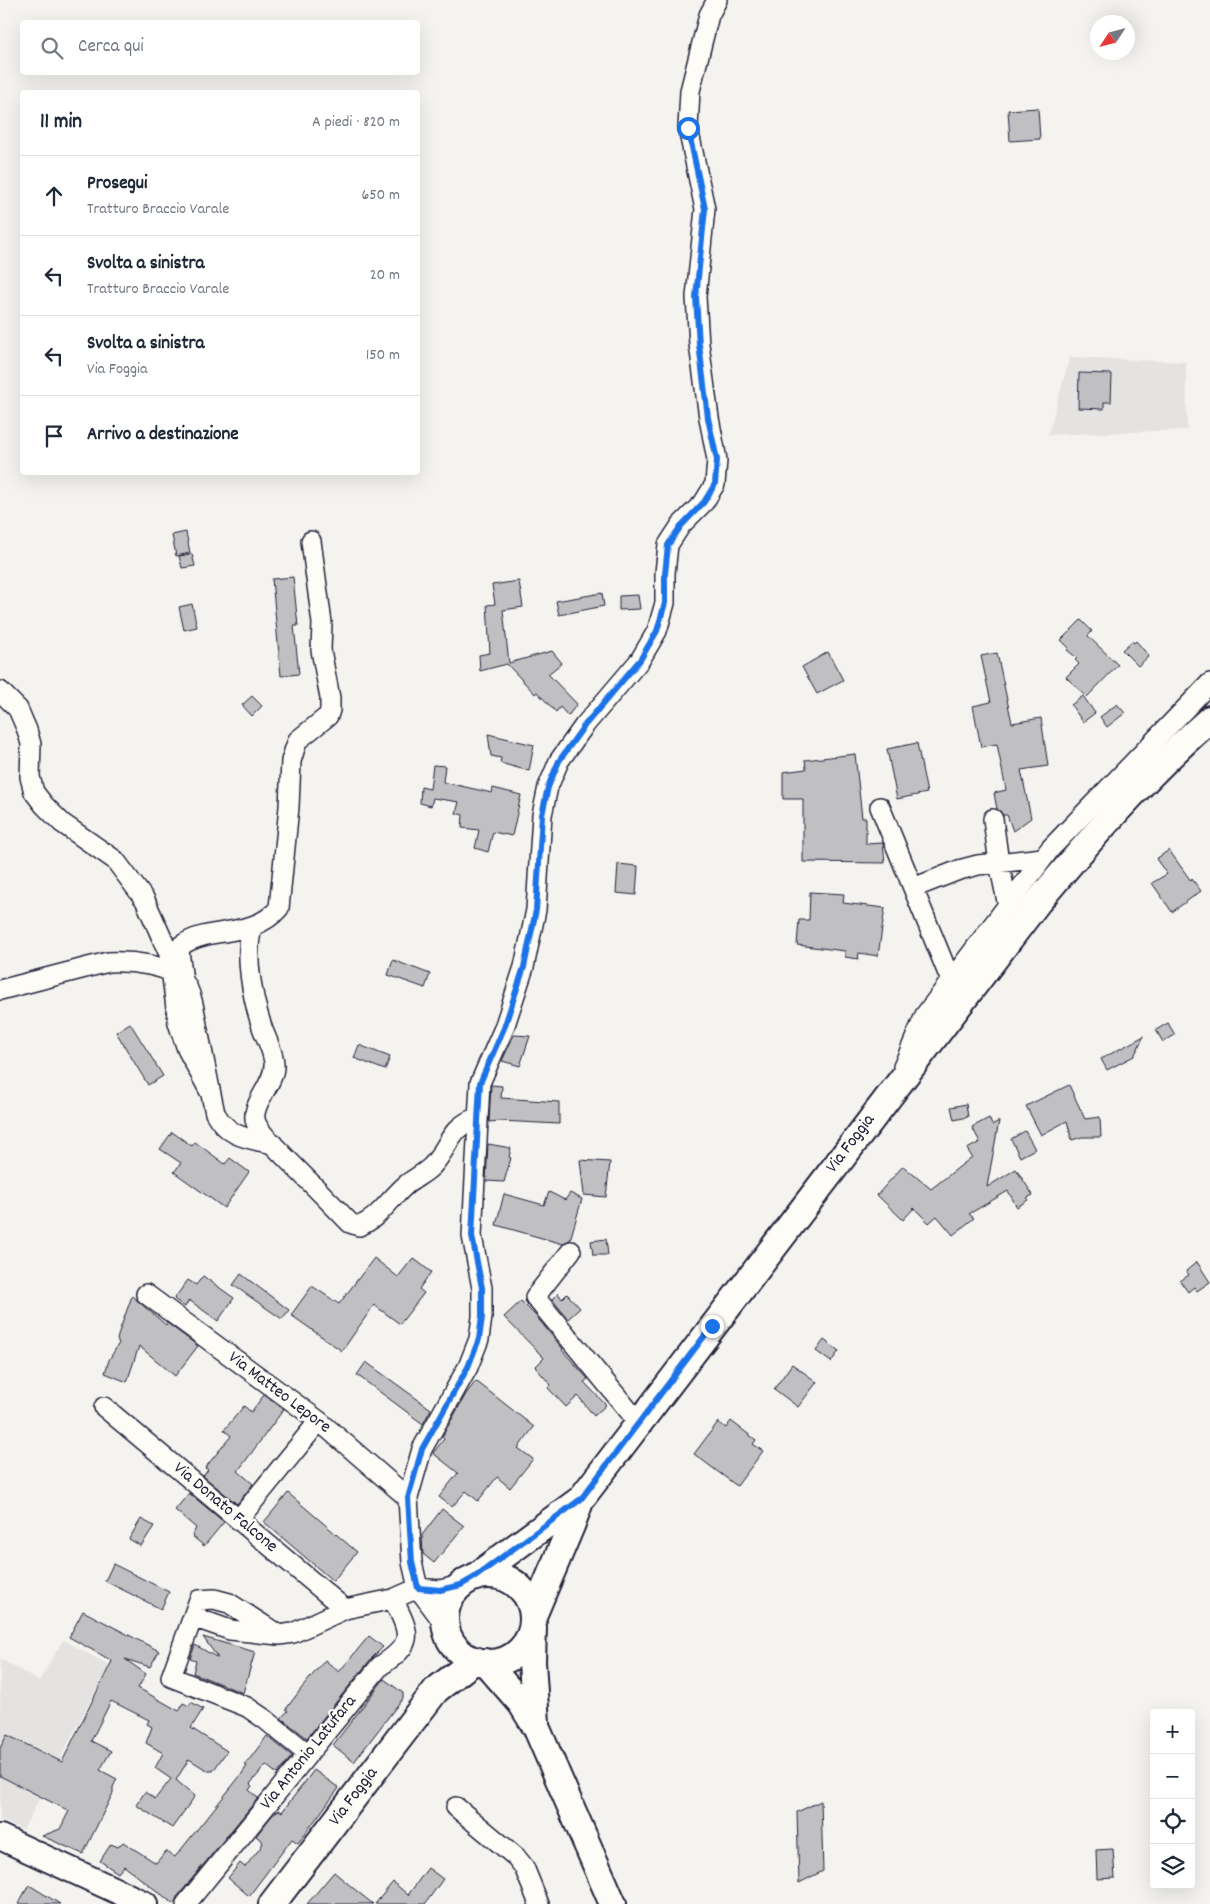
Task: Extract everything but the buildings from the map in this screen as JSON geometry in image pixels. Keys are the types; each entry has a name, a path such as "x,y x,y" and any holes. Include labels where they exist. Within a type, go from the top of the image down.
{"main road":[{"name":"Via Foggia","path":"272,1904 436,1690 444,1667 448,1631 446,1615 448,1604 454,1593 581,1499 1037,903 1082,848 1130,796 1164,760 1210,719"},
{"name":"Via Foggia","path":"436,1690 480,1661 498,1661 511,1657 521,1649 529,1638 533,1621 572,1526 581,1499"},
{"path":"468,1581 488,1575 502,1576 514,1582 524,1592 530,1603 533,1621 532,1662 537,1729"},
{"path":"448,1631 456,1647 464,1655 480,1661 521,1703 537,1729 614,1904"}],"street":[{"path":"448,1631 418,1588 412,1562 408,1498 422,1449 468,1367 479,1339 482,1317 482,1288 472,1236 480,1083 504,1028 524,967 536,910 542,815 548,787 559,761 584,726 640,660 657,631 665,603 668,545 681,526 704,502 715,484 717,460 708,418 699,344 696,297 705,209 688,128 690,91 709,15 717,0"},
{"path":"178,978 179,952 182,944 194,938 253,926 271,917 278,908 289,807 291,761 295,748 302,737 328,716 330,710 330,698 321,650 322,623 311,540"},
{"path":"894,1089 925,1015 1050,849 1210,683"},
{"path":"0,691 18,709 27,730 31,744 30,777 34,792 44,806 62,823 115,860 145,900 161,933 178,978 188,990 215,1113 222,1125 235,1135 273,1144"},
{"path":"880,807 951,981"},
{"path":"993,819 999,863 1008,906"},
{"path":"913,888 959,870 1043,858"},
{"path":"253,926 250,935 250,955 253,994 274,1065 273,1076 254,1115 260,1129 273,1144 350,1223 359,1226 367,1223 396,1193 432,1166 456,1129 466,1121 478,1117"},
{"path":"0,990 108,962 124,961 154,966 178,978"},
{"path":"571,1251 535,1297 639,1423"},
{"name":"Via Matteo Lepore","path":"146,1294 319,1421 408,1498"},
{"name":"Via Donato Falcone","path":"104,1407 345,1609"},
{"path":"239,1519 319,1421"},
{"path":"308,1754 247,1707 171,1677 193,1617 230,1630 279,1635 292,1633 345,1609 393,1599 418,1588 440,1590 468,1581"},
{"name":"Via Antonio Latufara","path":"186,1904 380,1666 398,1655 407,1641 405,1625 393,1599"},
{"path":"456,1807 516,1856 524,1867 539,1904"},
{"path":"0,1837 145,1904"}],"shaded area":[{"path":"1070,357 1186,362 1187,430 1048,435"},
{"path":"63,1640 109,1665 23,1830 0,1820 0,1659 39,1681"}],"route":[{"path":"688,128 705,209 696,297 699,344 708,418 717,460 715,484 704,502 681,526 668,545 665,603 657,631 640,660 584,726 559,761 548,787 542,815 536,910 524,967 504,1028 480,1083 472,1236 482,1288 482,1317 479,1339 468,1367 422,1449 408,1498 412,1562 418,1588 440,1590 461,1585 475,1577 554,1517 581,1499 712,1326"}]}
